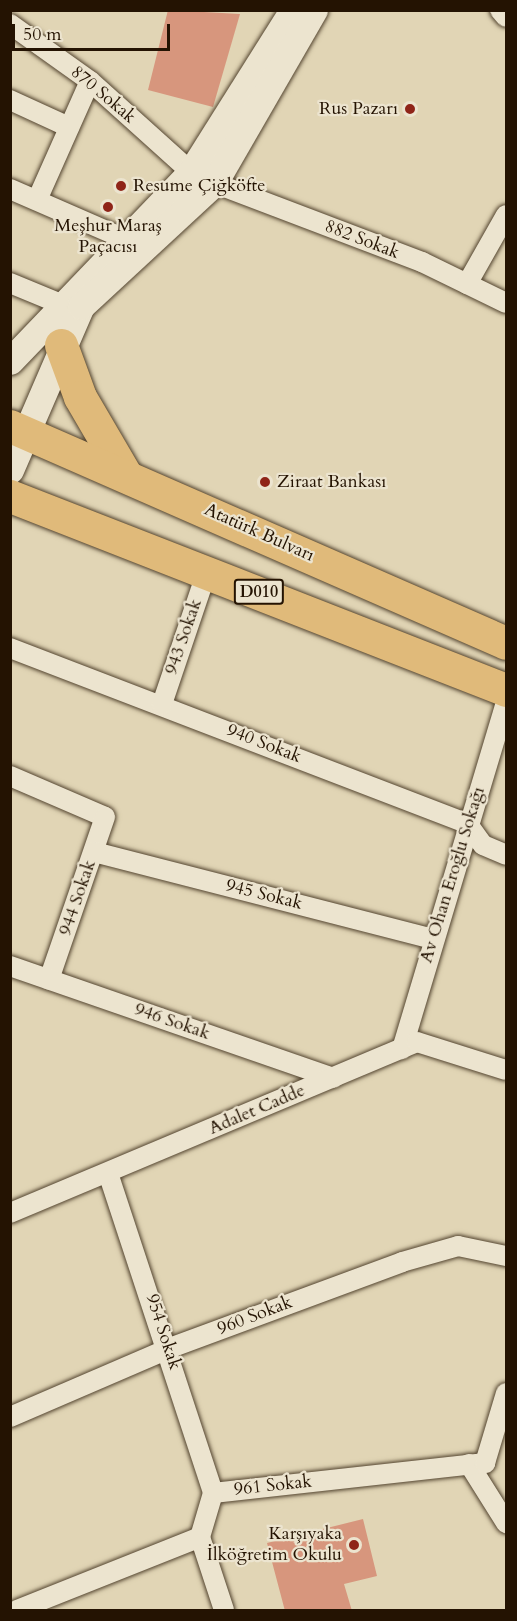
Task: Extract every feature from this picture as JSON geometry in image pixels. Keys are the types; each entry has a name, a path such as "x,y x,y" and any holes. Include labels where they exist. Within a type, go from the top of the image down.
{"highway":[{"path":"61,345 80,397 126,474"},
{"name":"Atatürk Bulvarı","path":"20,430 126,474 507,643"},
{"name":"D010","path":"10,496 507,690"}],"main road":[{"path":"10,361 61,304 125,239 202,178 293,10"},
{"path":"10,470 20,430 81,306 202,178 314,10"}],"street":[{"path":"500,10 507,17"},
{"name":"870 Sokak","path":"10,24 90,81 202,178"},
{"path":"37,200 90,81"},
{"path":"10,100 69,127"},
{"name":"882 Sokak","path":"202,178 467,284 507,303"},
{"path":"10,189 125,239"},
{"path":"467,284 507,214"},
{"path":"10,283 61,304"},
{"name":"943 Sokak","path":"162,704 207,571"},
{"name":"940 Sokak","path":"10,648 162,704 467,823 483,845 507,855"},
{"name":"Av Ohan Eroğlu Sokağı","path":"402,1049 467,823 507,703"},
{"name":"944 Sokak","path":"10,776 105,817 50,980"},
{"name":"945 Sokak","path":"94,852 434,939"},
{"name":"946 Sokak","path":"10,966 333,1078"},
{"name":"Adalet Cadde","path":"10,1213 417,1042 507,1070"},
{"name":"954 Sokak","path":"108,1173 170,1348 213,1493"},
{"name":"960 Sokak","path":"10,1416 170,1348 402,1262 458,1246 507,1256"},
{"path":"507,1393 485,1463 469,1464 507,1523"},
{"name":"961 Sokak","path":"200,1537 213,1493 469,1464"},
{"path":"17,1611 200,1537 224,1611"}],"building":[{"path":"168,10 240,14 213,107 148,90"},
{"path":"363,1519 377,1576 344,1584 352,1611 285,1611 267,1543"}],"place":[{"name":"Rus Pazarı","path":"410,109"},
{"name":"Resume Çiğköfte","path":"121,186"},
{"name":"Meşhur Maraş Paçacısı","path":"108,207"},
{"name":"Ziraat Bankası","path":"265,482"},
{"name":"Karşıyaka İlköğretim Okulu","path":"354,1545"}]}
